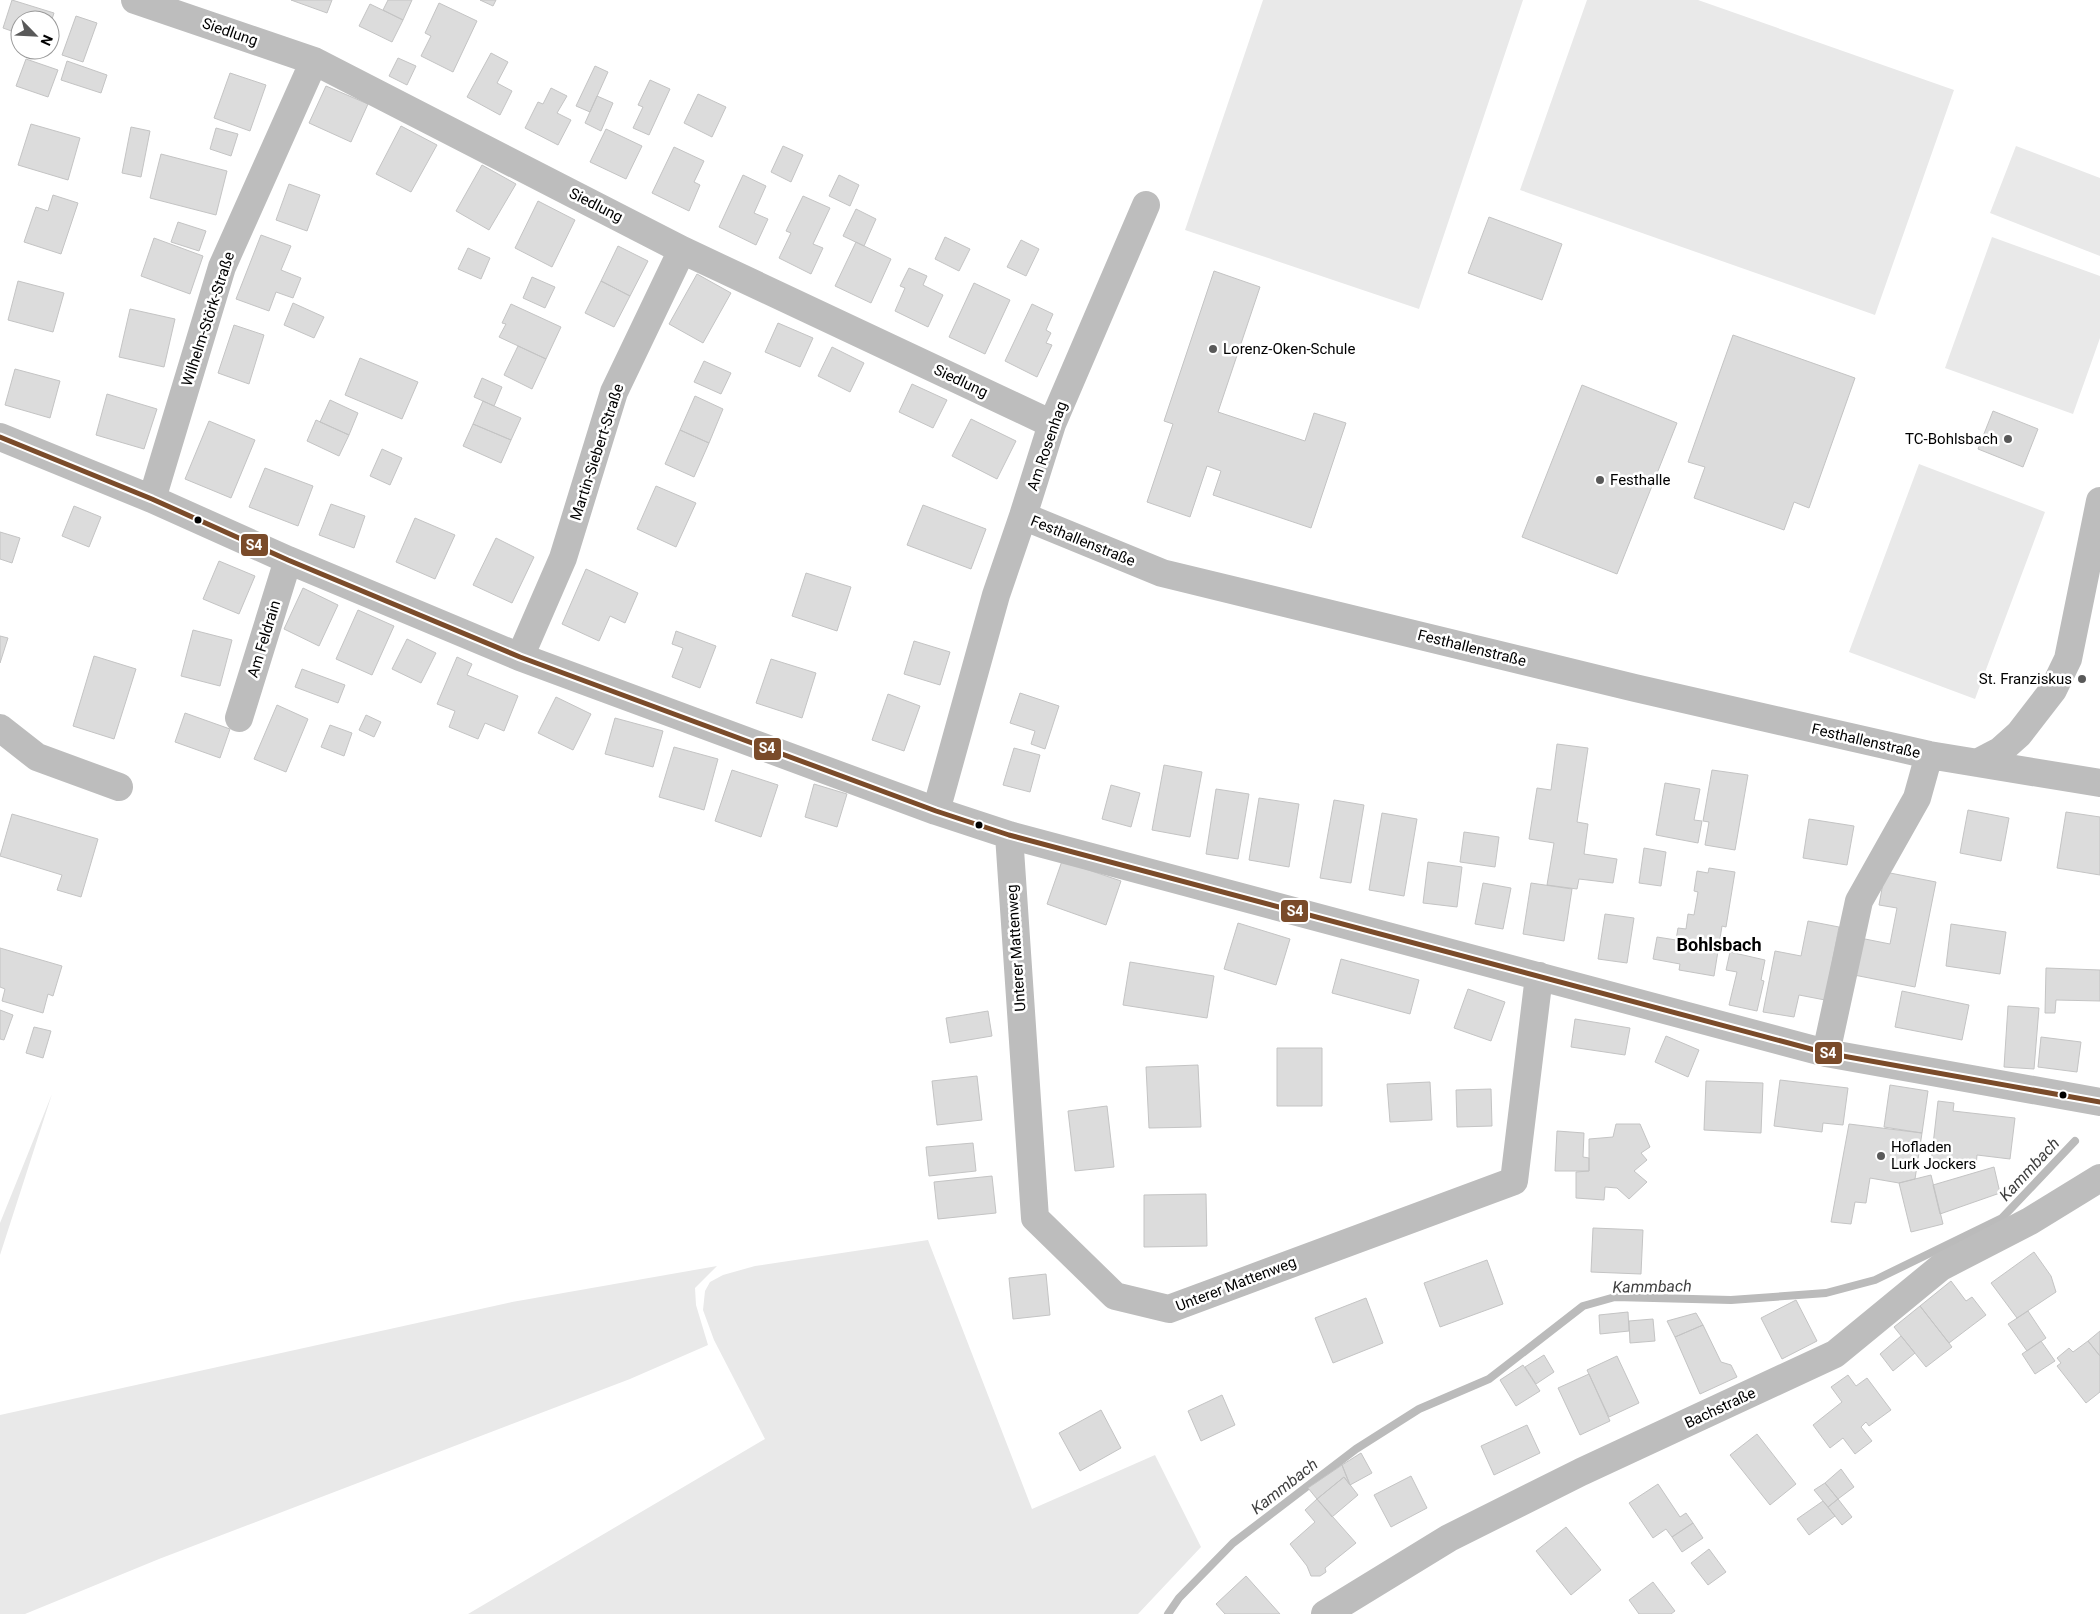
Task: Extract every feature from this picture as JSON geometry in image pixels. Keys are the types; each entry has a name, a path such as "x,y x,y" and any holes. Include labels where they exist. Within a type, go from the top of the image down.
{"street":[{"name":"Siedlung","path":"135,0 314,61 682,250 1052,424"},
{"name":"Wilhelm-Störk-Straße","path":"152,499 222,267 314,61"},
{"name":"Am Rosenhag","path":"936,811 996,595 1024,516 1052,424 1146,205"},
{"name":"Martin-Siebert-Straße","path":"520,656 563,558 614,392 682,250"},
{"path":"0,437 152,499 288,560 520,656 936,811 1008,835 1826,1053 2100,1102"},
{"path":"1977,762 2000,751 2019,734 2053,690 2068,659 2100,501"},
{"name":"Festhallenstraße","path":"1024,516 1162,574 1635,688 1929,755 2100,783"},
{"name":"Am Feldrain","path":"239,718 288,560"},
{"path":"0,728 37,757 118,787"},
{"name":"Festhallenstraße","path":"1826,1053 1859,901 1917,798 1929,755"},
{"name":"Unterer Mattenweg","path":"1008,835 1035,1218 1115,1296 1169,1310 1514,1180 1539,976"},
{"name":"Bachstraße","path":"1325,1614 1449,1538 1581,1472 1835,1354 1941,1267 2030,1221 2100,1178"}],"shaded area":[{"path":"1263,0 1523,0 1419,309 1185,230"},
{"path":"1587,0 1698,0 1954,90 1875,315 1520,190"},
{"path":"2016,146 2100,178 2100,256 1990,213"},
{"path":"1992,237 2100,276 2100,338 2073,414 1945,368"},
{"path":"1919,464 2045,512 1975,699 1849,652"},
{"path":"52,1094 0,1255 0,1223"},
{"path":"928,1240 1032,1509 1155,1455 1201,1547 1138,1614 468,1614 765,1439 714,1340 703,1310 705,1291 710,1282 723,1275 755,1266"},
{"path":"717,1266 695,1288 696,1305 708,1345 630,1379 159,1559 25,1614 0,1614 0,1415 512,1302"}],"building":[{"path":"12,0 44,10 10,10 10,30 3,28"},
{"path":"291,0 332,0 327,13"},
{"path":"388,0 412,0 403,20 383,10"},
{"path":"480,0 496,0 493,6"},
{"path":"439,3 477,21 453,72 421,56 431,36 425,33"},
{"path":"370,4 403,20 392,42 359,26"},
{"path":"76,16 97,23 83,62 62,55"},
{"path":"491,53 508,62 497,83 512,91 500,115 467,97"},
{"path":"398,58 416,66 407,85 389,76"},
{"path":"26,60 58,70 48,97 16,86"},
{"path":"67,61 107,75 101,93 61,80"},
{"path":"595,66 608,72 590,112 576,106"},
{"path":"230,73 266,85 250,131 214,118"},
{"path":"650,80 670,89 649,135 633,128 643,107 638,105"},
{"path":"326,86 368,104 351,142 309,123"},
{"path":"551,88 567,96 557,113 571,120 558,145 525,128 538,102 543,104"},
{"path":"698,94 726,107 712,137 684,123"},
{"path":"597,96 613,103 601,131 585,123"},
{"path":"31,124 80,138 68,180 18,165"},
{"path":"401,126 437,145 411,192 376,174"},
{"path":"131,127 150,131 141,177 122,173"},
{"path":"216,128 238,134 231,156 210,149"},
{"path":"606,129 642,146 626,179 590,162"},
{"path":"783,146 803,155 791,182 771,172"},
{"path":"674,147 704,161 694,182 700,185 689,211 652,193"},
{"path":"161,154 227,171 216,215 150,198"},
{"path":"482,165 516,184 489,230 456,211"},
{"path":"743,175 766,186 754,213 768,219 756,245 719,227"},
{"path":"839,175 859,185 850,206 829,196"},
{"path":"289,184 320,195 307,231 276,220"},
{"path":"53,195 78,203 61,254 24,242 36,207 48,211"},
{"path":"803,196 830,208 813,244 823,248 811,274 779,258 791,233 786,231"},
{"path":"538,201 575,220 552,267 515,248"},
{"path":"856,209 876,219 864,246 843,236"},
{"path":"1489,217 1562,244 1542,300 1468,273"},
{"path":"178,222 206,231 199,251 171,242"},
{"path":"261,235 291,246 281,270 301,278 293,298 276,292 269,311 236,299"},
{"path":"945,237 970,249 959,271 935,259"},
{"path":"154,238 203,256 190,294 141,276"},
{"path":"1021,240 1039,249 1026,276 1007,267"},
{"path":"856,242 891,259 871,303 835,286"},
{"path":"618,246 648,261 630,296 601,281"},
{"path":"468,248 490,258 481,279 458,269"},
{"path":"909,268 927,276 923,285 943,295 928,327 895,311 905,288 900,286"},
{"name":"Lorenz-Oken-Schule","path":"1214,271 1260,287 1218,412 1305,441 1314,413 1346,423 1311,528 1213,495 1221,471 1207,466 1190,517 1147,502 1173,424 1164,421"},
{"path":"697,274 731,293 703,343 669,324"},
{"path":"532,277 555,287 545,308 523,298"},
{"path":"18,281 64,293 53,332 8,320"},
{"path":"601,281 630,296 614,327 585,313"},
{"path":"974,283 1010,300 985,354 949,337"},
{"path":"293,303 324,317 314,338 284,325"},
{"path":"511,304 561,327 546,359 499,337 506,324 502,323"},
{"path":"1032,304 1053,314 1046,330 1051,333 1046,343 1052,345 1037,377 1005,361"},
{"path":"130,309 175,319 164,367 119,357"},
{"path":"778,323 813,338 800,367 765,352"},
{"path":"234,325 264,335 249,384 218,373"},
{"path":"1733,335 1855,378 1809,508 1794,502 1784,530 1694,498 1705,467 1688,462"},
{"path":"518,346 546,359 532,389 504,375"},
{"path":"832,347 864,363 850,392 818,376"},
{"path":"360,358 418,382 402,419 345,395"},
{"path":"704,361 731,373 721,394 694,382"},
{"path":"15,369 60,381 50,418 5,405"},
{"path":"482,378 502,387 494,406 474,397"},
{"path":"912,384 947,400 933,428 899,412"},
{"name":"Festhalle","path":"1582,385 1677,423 1617,574 1522,537"},
{"path":"107,394 157,409 144,449 96,435"},
{"path":"695,396 723,409 709,443 680,430"},
{"path":"330,400 358,413 349,435 320,422"},
{"path":"483,401 521,418 511,440 473,424"},
{"name":"TC-Bohlsbach","path":"1993,411 2038,429 2023,467 1978,449"},
{"path":"971,419 1016,441 997,479 952,456"},
{"path":"316,420 349,435 339,456 307,441"},
{"path":"209,421 255,440 231,498 185,479"},
{"path":"473,424 511,440 501,463 463,446"},
{"path":"680,430 709,443 694,477 665,464"},
{"path":"382,449 402,458 390,485 370,476"},
{"path":"265,468 313,486 298,526 249,507"},
{"path":"656,486 696,503 676,547 637,529"},
{"path":"331,504 365,516 354,548 319,535"},
{"path":"923,505 986,529 971,569 907,545"},
{"path":"74,506 101,517 89,547 62,536"},
{"path":"415,518 455,535 435,579 396,562"},
{"path":"0,532 20,538 12,563 0,559"},
{"path":"496,538 534,557 512,603 473,585"},
{"path":"219,561 255,576 239,614 203,599"},
{"path":"586,569 638,593 625,623 610,616 599,641 562,624"},
{"path":"806,573 851,587 837,631 792,616"},
{"path":"303,588 338,605 319,646 284,629"},
{"path":"358,610 394,626 372,675 336,659"},
{"path":"193,630 232,640 220,686 181,676"},
{"path":"676,631 716,646 700,688 672,677 683,648 672,644"},
{"path":"0,636 8,638 0,663"},
{"path":"407,639 436,653 421,683 392,669"},
{"path":"914,641 950,652 940,685 904,674"},
{"path":"94,656 136,669 114,739 73,726"},
{"path":"457,657 472,664 467,675 518,696 504,731 485,723 478,739 449,727 455,711 437,704"},
{"path":"771,659 816,673 802,718 756,703"},
{"path":"302,669 345,685 338,703 295,687"},
{"path":"1020,693 1059,706 1045,749 1031,744 1035,731 1010,723"},
{"path":"888,694 920,706 904,751 872,740"},
{"path":"556,697 591,714 573,750 538,733"},
{"path":"277,705 308,719 286,772 254,759"},
{"path":"185,713 230,729 220,758 175,742"},
{"path":"366,715 381,722 374,737 359,730"},
{"path":"615,718 663,731 653,767 605,754"},
{"path":"330,725 352,733 344,756 321,747"},
{"path":"1557,744 1588,748 1577,822 1588,824 1584,854 1617,859 1613,883 1579,879 1577,889 1547,885 1554,843 1529,839 1537,788 1551,790"},
{"path":"674,747 718,759 704,810 659,797"},
{"path":"1014,748 1040,755 1030,792 1003,785"},
{"path":"1164,765 1202,772 1190,837 1152,830"},
{"path":"732,770 778,785 761,837 715,821"},
{"path":"1712,770 1748,775 1735,850 1705,845 1709,822 1703,821"},
{"path":"1665,783 1700,789 1694,820 1702,821 1698,843 1656,835"},
{"path":"814,784 847,794 837,827 805,817"},
{"path":"1111,785 1140,793 1131,827 1102,819"},
{"path":"1216,789 1249,794 1238,859 1206,854"},
{"path":"1259,798 1299,804 1289,867 1249,860"},
{"path":"1334,800 1364,805 1351,883 1320,878"},
{"path":"1968,810 2009,818 2001,861 1960,853"},
{"path":"2066,812 2100,817 2100,875 2057,868"},
{"path":"1382,813 1417,819 1404,896 1369,890"},
{"path":"12,814 98,839 81,897 57,890 62,875 0,856"},
{"path":"1809,819 1854,826 1847,865 1803,858"},
{"path":"1464,832 1499,837 1495,867 1460,862"},
{"path":"1644,848 1666,852 1661,886 1639,883"},
{"path":"1062,861 1121,881 1106,925 1047,904"},
{"path":"1428,862 1462,867 1457,907 1423,903"},
{"path":"1709,868 1735,872 1726,927 1722,926 1714,976 1679,970 1680,964 1653,959 1657,937 1676,940 1678,928 1686,929 1688,914 1694,915 1698,892 1694,891 1697,871 1708,873"},
{"path":"1885,872 1936,882 1915,987 1854,975 1860,938 1890,944 1897,908 1879,905"},
{"path":"1483,883 1511,888 1503,929 1475,924"},
{"path":"1531,883 1572,889 1564,941 1523,934"},
{"path":"1605,914 1634,918 1627,963 1598,959"},
{"path":"1808,921 1839,927 1825,1000 1799,995 1794,1017 1763,1012 1775,951 1801,956"},
{"path":"1238,923 1290,939 1276,985 1224,969"},
{"path":"1951,924 2006,932 2000,974 1946,966"},
{"path":"0,948 62,966 53,996 48,994 43,1013 2,1001 5,989 0,987"},
{"path":"1730,952 1765,960 1761,980 1764,981 1757,1011 1729,1005 1737,972 1726,970"},
{"path":"1341,959 1419,980 1410,1014 1332,993"},
{"path":"1130,962 1214,976 1207,1018 1123,1005"},
{"path":"2046,968 2100,970 2100,1001 2056,1000 2055,1013 2045,1013"},
{"path":"1468,989 1505,1002 1491,1041 1454,1028"},
{"path":"1902,991 1969,1005 1962,1040 1895,1027"},
{"path":"2008,1006 2039,1008 2034,1069 2004,1067"},
{"path":"0,1010 13,1015 4,1040 0,1039"},
{"path":"988,1011 992,1036 950,1043 946,1018"},
{"path":"1575,1019 1630,1028 1625,1055 1571,1047"},
{"path":"34,1027 51,1031 43,1058 26,1053"},
{"path":"1666,1036 1699,1050 1688,1077 1655,1062"},
{"path":"2041,1037 2081,1042 2077,1072 2038,1067"},
{"path":"1277,1048 1322,1048 1322,1106 1277,1106"},
{"path":"1198,1065 1201,1127 1149,1128 1146,1067"},
{"path":"977,1076 982,1120 937,1125 932,1081"},
{"path":"1780,1080 1848,1088 1843,1125 1823,1123 1822,1132 1774,1126"},
{"path":"1706,1081 1763,1083 1761,1133 1704,1130"},
{"path":"1430,1082 1432,1120 1390,1122 1387,1084"},
{"path":"1890,1085 1928,1091 1922,1133 1884,1127"},
{"path":"1491,1089 1492,1126 1457,1127 1456,1090"},
{"path":"1938,1101 1954,1103 1953,1111 2015,1118 2010,1159 1977,1155 1976,1167 1931,1162"},
{"path":"1107,1106 1114,1167 1075,1171 1068,1111"},
{"path":"1616,1124 1640,1124 1650,1147 1641,1153 1647,1160 1634,1171 1647,1182 1629,1199 1617,1188 1605,1187 1604,1200 1576,1198 1576,1172 1589,1171 1589,1139 1613,1137"},
{"name":"Hofladen Lurk Jockers","path":"1849,1124 1922,1133 1915,1179 1899,1183 1870,1178 1866,1203 1855,1202 1851,1224 1831,1222"},
{"path":"1557,1131 1584,1133 1583,1157 1589,1158 1589,1171 1555,1171"},
{"path":"973,1143 976,1171 929,1176 926,1147"},
{"path":"1994,1167 2000,1193 1940,1214 1933,1185"},
{"path":"1931,1175 1943,1224 1911,1232 1899,1183"},
{"path":"992,1176 996,1213 938,1219 934,1182"},
{"path":"1206,1194 1207,1246 1144,1247 1144,1195"},
{"path":"1593,1228 1643,1230 1641,1274 1591,1272"},
{"path":"2034,1252 2051,1276 2056,1292 2017,1318 1991,1283"},
{"path":"1487,1260 1503,1304 1440,1327 1424,1283"},
{"path":"1046,1274 1050,1315 1013,1319 1009,1278"},
{"path":"1951,1281 1966,1301 1972,1297 1986,1315 1949,1343 1920,1306"},
{"path":"1366,1298 1383,1343 1333,1363 1315,1318"},
{"path":"1796,1300 1817,1341 1782,1359 1761,1318"},
{"path":"1920,1306 1952,1347 1926,1367 1894,1327"},
{"path":"2028,1311 2046,1338 2027,1351 2008,1324"},
{"path":"1628,1312 1629,1331 1600,1334 1599,1315"},
{"path":"1696,1313 1703,1325 1675,1337 1667,1321"},
{"path":"1653,1319 1655,1341 1630,1343 1629,1321"},
{"path":"1703,1325 1721,1362 1731,1365 1737,1377 1700,1394 1675,1337"},
{"path":"2100,1331 2100,1356 2088,1341"},
{"path":"1901,1336 1915,1353 1893,1371 1880,1354"},
{"path":"2041,1341 2055,1361 2035,1374 2022,1354"},
{"path":"2088,1341 2100,1356 2100,1392 2086,1403 2057,1366 2061,1363 2057,1358 2069,1348 2073,1352"},
{"path":"1544,1355 1554,1372 1536,1384 1525,1367"},
{"path":"1617,1356 1639,1403 1609,1417 1587,1370"},
{"path":"1523,1365 1540,1391 1516,1406 1500,1380"},
{"path":"1589,1374 1610,1421 1580,1435 1558,1388"},
{"path":"1848,1375 1856,1386 1867,1378 1891,1410 1869,1426 1866,1422 1861,1427 1872,1441 1855,1454 1843,1438 1830,1448 1813,1425 1842,1402 1831,1387"},
{"path":"1222,1395 1235,1425 1201,1441 1188,1411"},
{"path":"1101,1410 1121,1448 1080,1471 1059,1433"},
{"path":"1527,1425 1540,1453 1494,1475 1481,1446"},
{"path":"1757,1434 1796,1484 1770,1505 1730,1455"},
{"path":"1361,1453 1372,1473 1350,1485 1342,1465"},
{"path":"1342,1465 1350,1485 1344,1477 1317,1499 1308,1488"},
{"path":"1841,1469 1854,1487 1838,1499 1825,1483"},
{"path":"1411,1476 1427,1508 1391,1527 1374,1495"},
{"path":"1344,1477 1358,1495 1332,1517 1317,1499"},
{"path":"1825,1483 1838,1499 1828,1507 1814,1490"},
{"path":"1658,1484 1680,1517 1686,1513 1693,1523 1672,1537 1666,1529 1653,1538 1629,1503"},
{"path":"1317,1499 1356,1543 1325,1568 1326,1572 1320,1576 1311,1576 1307,1566 1290,1544 1315,1522 1305,1510"},
{"path":"1838,1499 1852,1517 1842,1525 1828,1507"},
{"path":"1823,1501 1835,1516 1809,1535 1797,1519"},
{"path":"1693,1523 1703,1538 1682,1552 1672,1537"},
{"path":"1566,1527 1601,1570 1571,1595 1536,1551"},
{"path":"1709,1549 1726,1572 1708,1585 1691,1563"},
{"path":"1246,1576 1280,1614 1225,1614 1216,1604"},
{"path":"1653,1582 1675,1611 1671,1614 1639,1614 1629,1600"}],"waterway":[{"name":"Kammbach","path":"1168,1614 1179,1598 1233,1543 1356,1449 1419,1409 1489,1379 1583,1306 1615,1297 1731,1300 1826,1293 1875,1280 2002,1218 2075,1141"}],"transit line":[{"name":"S4","path":"0,437 152,499 288,560 520,657 936,811 1009,835 1826,1053 2100,1102"}],"place":[{"name":"Lorenz-Oken-Schule","path":"1213,349"},
{"name":"TC-Bohlsbach","path":"2008,439"},
{"name":"Festhalle","path":"1600,480"},
{"name":"St. Franziskus","path":"2082,679"},
{"name":"Hofladen Lurk Jockers","path":"1881,1156"}],"district":[{"name":"Bohlsbach","path":"1719,945"}]}
